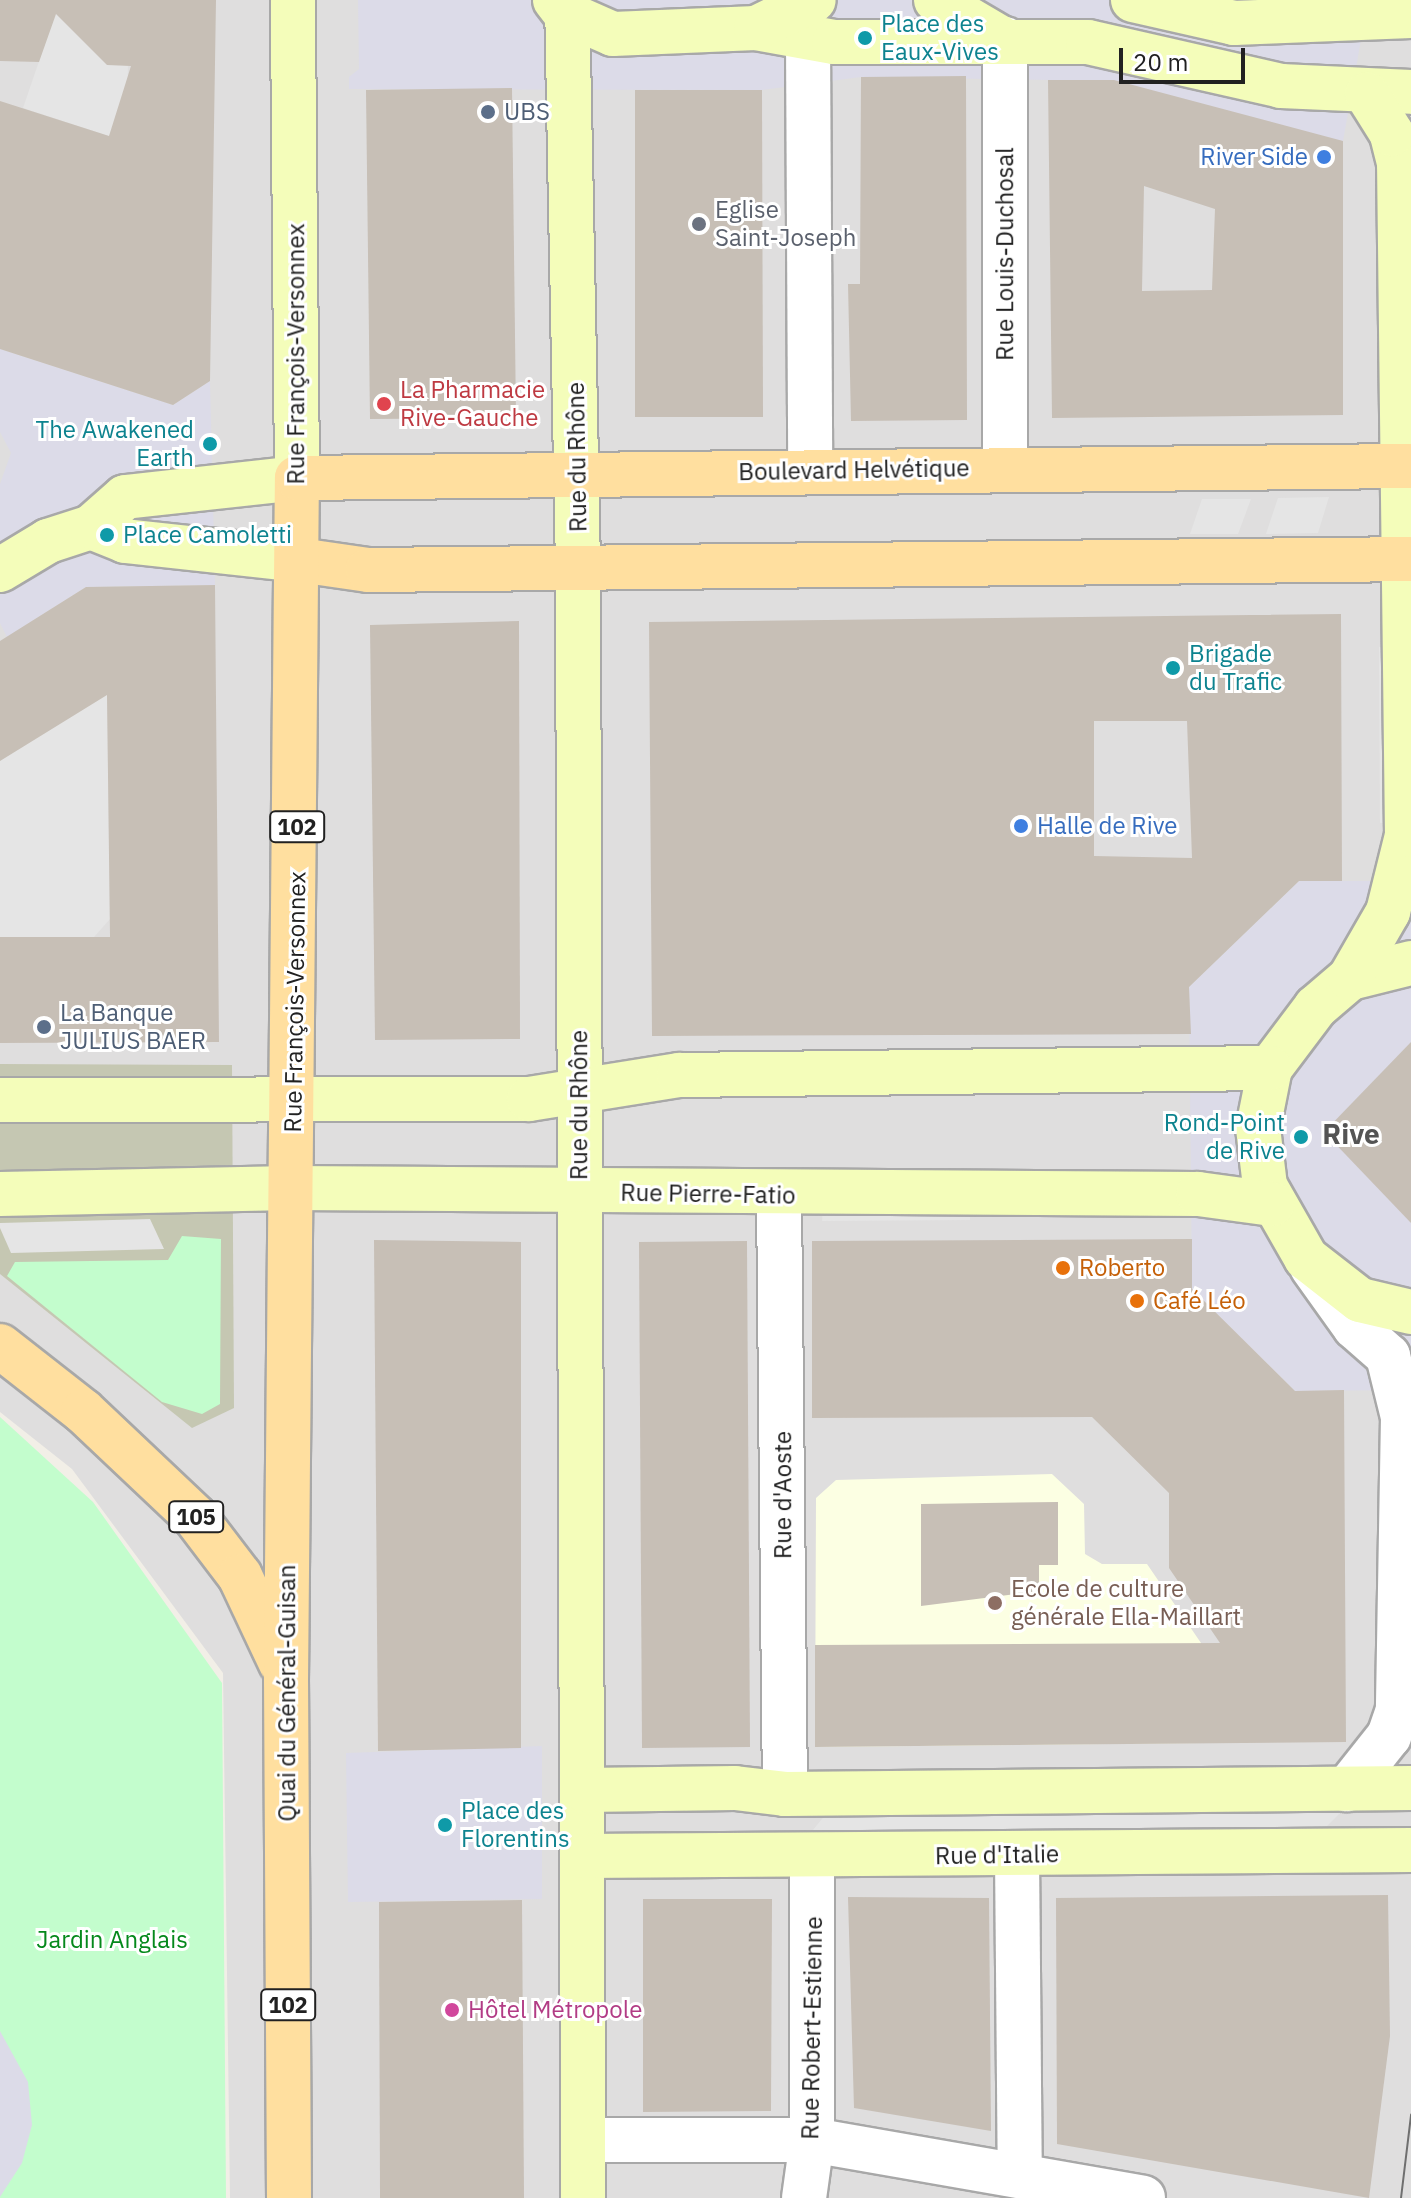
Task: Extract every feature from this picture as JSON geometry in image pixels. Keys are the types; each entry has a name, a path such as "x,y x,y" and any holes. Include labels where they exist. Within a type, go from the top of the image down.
{"main road":[{"name":"Boulevard Helvétique","path":"297,478 576,472 1406,466"},
{"name":"Rue François-Versonnex","path":"291,1188 299,560 297,478"},
{"path":"299,560 368,570 1407,560"},
{"name":"Quai du Général-Guisan","path":"289,2198 287,1676 291,1188"},
{"name":"105","path":"0,1346 83,1411 195,1517 240,1576 287,1676"}],"street":[{"name":"Rue François-Versonnex","path":"293,0 297,478"},
{"path":"936,0 968,24 1005,39"},
{"path":"1133,0 1234,23 1411,16"},
{"path":"562,4 613,34 756,28 811,19 1005,39 1088,42 1281,86 1367,94 1411,92"},
{"name":"Rue du Rhône","path":"562,4 569,89 578,568 583,2198"},
{"path":"810,471 811,19"},
{"path":"569,89 579,68 613,34"},
{"name":"Rue Louis-Duchosal","path":"1005,39 1005,469"},
{"path":"1347,1789 1389,1736 1398,1710 1403,1417 1388,1356 1338,1307 1272,1204 1258,1128 1270,1068 1297,1028 1350,978 1388,912 1407,835 1406,466 1399,163 1392,134 1367,94"},
{"path":"0,570 48,541 91,527 125,497 297,478"},
{"path":"91,527 125,541 299,560"},
{"path":"1350,978 1411,963"},
{"path":"0,1100 293,1100 578,1093 679,1075 1270,1068"},
{"name":"Rue Pierre-Fatio","path":"0,1194 291,1188 779,1195 1198,1194 1272,1204"},
{"name":"Rue d'Aoste","path":"779,1195 785,1794"},
{"path":"1306,1258 1360,1300 1411,1312"},
{"path":"584,1790 735,1788 785,1794 1411,1788"},
{"name":"Rue d'Italie","path":"583,1856 812,1858 1411,1850"},
{"path":"1017,1854 1020,2176"},
{"name":"Rue Robert-Estienne","path":"804,2198 812,2140 812,1858"},
{"path":"583,2140 812,2140 1143,2198"}],"shaded area":[{"path":"0,0 1411,0 1411,2198 230,2198 223,1673 72,1469 0,1412"},
{"path":"60,0 128,65 127,116 109,136 23,108"},
{"name":"Place des Eaux-Vives","path":"358,0 1368,0 1343,141 1055,80 861,77 762,90 349,89 349,77 359,69"},
{"name":"Place Camoletti","path":"0,349 173,405 210,381 215,585 86,587 7,637 0,623 0,484 11,453 0,432"},
{"path":"1329,497 1318,533 1266,534 1278,498"},
{"path":"1202,499 1251,499 1238,534 1190,534"},
{"path":"1392,646 1395,822 1380,823 1379,647"},
{"path":"107,685 110,919 94,937 0,937 0,761"},
{"name":"Rond-Point de Rive","path":"1299,881 1411,881 1411,1390 1295,1391 1192,1289 1189,987"},
{"path":"0,1064 232,1065 234,1408 192,1428 0,1274"},
{"path":"970,1207 970,1220 822,1221 823,1208"},
{"path":"150,1219 164,1249 11,1253 0,1228 0,1223"},
{"name":"Ecole de culture générale Ella-Maillart","path":"1052,1474 1084,1504 1085,1554 1102,1564 1147,1564 1201,1643 1201,1743 815,1747 816,1498 836,1480"},
{"name":"Place des Florentins","path":"542,1746 542,1899 348,1902 346,1753"},
{"path":"1346,1807 1320,1833 808,1836 831,1808"},
{"path":"0,2031 28,2082 32,2125 22,2163 0,2197"}],"green space":[{"path":"182,1236 221,1239 220,1404 202,1414 162,1402 7,1276 15,1262 168,1260"},
{"name":"Jardin Anglais","path":"0,1417 93,1502 222,1683 226,2198 0,2198"}],"building":[{"path":"0,0 216,0 210,381 173,405 0,349 0,101 109,136 131,66 107,65 56,14 39,62 0,61"},
{"path":"966,76 967,420 851,421 848,284 860,284 861,77"},
{"path":"1048,80 1114,80 1343,141 1343,415 1052,418","holes":["1144,186 1215,209 1212,290 1142,291"]},
{"path":"512,88 516,418 370,419 366,90"},
{"name":"Eglise Saint-Joseph","path":"635,90 762,90 763,417 635,417"},
{"path":"215,585 219,1042 0,1043 0,937 110,937 107,695 0,761 0,641 86,587"},
{"path":"1341,614 1342,881 1299,881 1189,987 1191,1034 652,1036 649,622","holes":["1094,721 1187,721 1192,858 1094,856"]},
{"path":"519,621 520,1039 375,1040 370,625"},
{"path":"1411,1042 1411,1223 1324,1132"},
{"path":"1192,1239 1192,1289 1295,1391 1344,1390 1346,1742 815,1747 815,1645 1220,1643 1169,1568 1169,1493 1092,1417 812,1418 812,1241"},
{"path":"374,1240 521,1242 521,1748 378,1751"},
{"path":"747,1241 750,1747 642,1748 639,1242"},
{"path":"1058,1502 1058,1565 1039,1565 1039,1591 921,1606 921,1504"},
{"path":"1388,1895 1390,2036 1369,2198 1057,2144 1056,1898"},
{"path":"848,1897 989,1898 991,2131 854,2108"},
{"path":"643,1899 772,1899 771,2111 643,2112"},
{"name":"Hôtel Métropole","path":"522,1900 524,2198 380,2198 379,1902"}],"tram line":[{"path":"1401,2198 1411,2115"}],"place":[{"name":"Place des Eaux-Vives","path":"865,38"},
{"name":"UBS","path":"488,112"},
{"name":"River Side","path":"1324,157"},
{"name":"Eglise Saint-Joseph","path":"699,224"},
{"name":"La Pharmacie Rive-Gauche","path":"384,404"},
{"name":"The Awakened Earth","path":"210,444"},
{"name":"Place Camoletti","path":"107,535"},
{"name":"Brigade du Trafic","path":"1173,668"},
{"name":"Halle de Rive","path":"1021,826"},
{"name":"La Banque JULIUS BAER","path":"44,1027"},
{"name":"Rond-Point de Rive","path":"1301,1137"},
{"name":"Roberto","path":"1063,1268"},
{"name":"Café Léo","path":"1137,1301"},
{"name":"Ecole de culture générale Ella-Maillart","path":"995,1603"},
{"name":"Place des Florentins","path":"445,1825"},
{"name":"Hôtel Métropole","path":"452,2010"}],"district":[{"name":"Rive","path":"1351,1134"}]}
